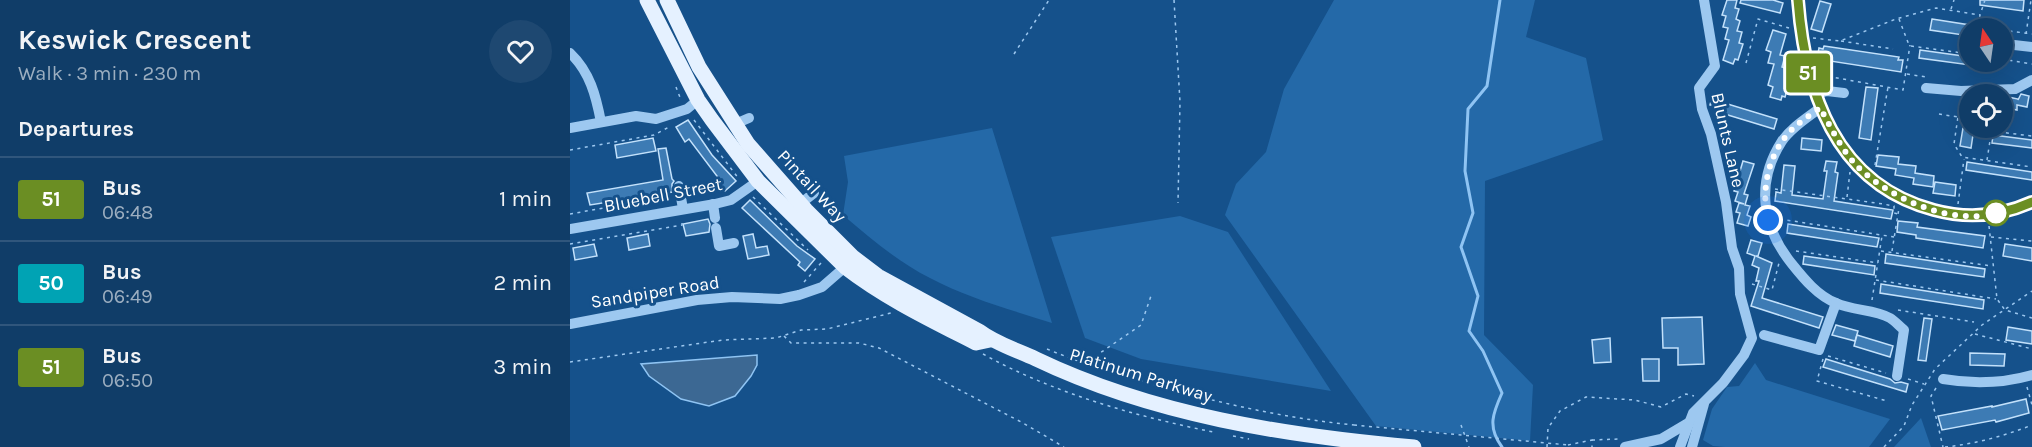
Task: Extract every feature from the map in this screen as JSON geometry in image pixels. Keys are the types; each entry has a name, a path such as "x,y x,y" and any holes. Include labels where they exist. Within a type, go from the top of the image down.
{"main road":[{"name":"Pintail Way","path":"647,0 698,100 758,181 845,267"},
{"name":"Pintail Way","path":"667,0 699,67 742,121 748,144 800,204 853,257 878,276 979,331 990,340"},
{"name":"Platinum Parkway","path":"845,267 901,304 976,343 990,340 1058,370 1105,387 1162,405 1271,429 1350,442 1414,447"}],"street":[{"name":"Blunts Lane","path":"1680,447 1693,413 1723,383 1744,355 1752,338 1740,294 1739,268 1732,249 1726,202 1711,134 1702,110 1699,88 1715,66 1704,0"},
{"path":"1798,0 1808,72 1820,108 1855,165 1872,180 1894,195 1920,206 1957,214 1991,214 2032,202"},
{"path":"2014,45 2032,47"},
{"path":"570,53 579,61 591,81 601,122"},
{"path":"1926,88 1961,91 2014,89 2032,80"},
{"path":"1816,94 1827,91 1844,93"},
{"path":"570,128 636,116 656,119 687,109 698,100"},
{"path":"1820,108 1796,126 1783,140 1775,154 1765,187 1768,217 1781,250 1813,289 1836,303 1888,317 1904,330 1898,376"},
{"name":"Bluebell Street","path":"570,230 731,200 758,181"},
{"path":"679,186 682,210"},
{"path":"800,204 814,193"},
{"path":"713,204 719,246 734,243"},
{"name":"Sandpiper Road","path":"570,324 697,300 732,297 780,299 795,296 822,286 845,267"},
{"path":"1764,335 1819,350 1836,303"},
{"path":"1944,379 1962,382 1993,381 2028,376"},
{"path":"1692,447 1706,399"},
{"path":"1625,447 1660,439 1688,423"}],"path":[{"path":"1014,54 1049,0"},
{"path":"1174,0 1179,102 1178,203"},
{"path":"1951,10 1954,0"},
{"path":"1980,18 1985,0"},
{"path":"2026,34 2031,0"},
{"path":"1840,41 1936,8 1980,15"},
{"path":"1746,63 1758,19 1802,34 1893,48"},
{"path":"1808,72 1903,90 1910,45 1899,19"},
{"path":"2013,32 2032,34"},
{"path":"1910,45 1959,52"},
{"path":"2013,61 2032,64"},
{"path":"1877,154 1888,86"},
{"path":"1959,110 1954,144 1962,157 2032,167"},
{"path":"1939,114 1958,117"},
{"path":"570,150 654,135 669,129 672,122 670,115"},
{"path":"2013,133 2032,136"},
{"path":"1987,161 1990,138"},
{"path":"1957,214 1964,158"},
{"path":"1846,199 1850,173"},
{"path":"1765,187 1894,207 1894,213 1898,214"},
{"path":"570,214 677,195 682,210 682,225 570,244"},
{"path":"1892,252 1899,208"},
{"path":"1768,217 1894,237"},
{"path":"1989,228 1997,299 2005,310 2032,318"},
{"path":"1867,311 1871,306 1882,234"},
{"path":"1990,237 2032,241"},
{"path":"1748,283 1772,290 1781,250 1878,263"},
{"path":"1881,250 1992,266"},
{"path":"795,296 794,292 822,263"},
{"path":"1876,280 1997,299"},
{"path":"1884,447 1904,426 1912,405 1935,369 1973,333 2032,291"},
{"path":"1096,367 1100,353 1141,325 1152,293"},
{"path":"1894,310 1974,322"},
{"path":"570,362 723,340 776,338 801,330 828,329 892,313"},
{"path":"1973,333 2032,349"},
{"path":"784,336 791,343 859,343 879,348 1023,423 1064,447"},
{"path":"1041,346 1121,375 1226,404 1314,422 1568,445 1592,440 1592,447"},
{"path":"1887,401 1817,381 1824,355 1924,384"},
{"path":"2028,376 2032,405"},
{"path":"1547,447 1548,428 1560,411 1586,397 1635,400 1661,407 1686,394 1706,399"},
{"path":"1930,396 1944,447 2000,436 2032,425"},
{"path":"1461,424 1469,447"}],"shaded area":[{"path":"1334,0 1535,0 1526,37 1586,58 1603,140 1485,181 1484,335 1533,385 1530,441 1376,426 1225,215 1236,184 1266,152 1284,89"},
{"path":"992,128 1052,323 974,298 918,272 874,241 843,215 848,182 844,156"},
{"path":"1180,216 1228,232 1331,391 1141,359 1085,338 1051,237"},
{"path":"757,355 757,365 735,396 709,406 681,399 649,376 641,364"},
{"path":"1755,363 1766,380 1890,419 1869,447 1713,446 1703,440 1712,409 1727,387 1739,386"},
{"path":"1921,418 1931,447 1894,447"}],"building":[{"path":"1727,0 1737,0 1735,8 1739,9 1736,19 1740,21 1737,31 1742,32 1739,43 1743,44 1738,60 1735,59 1733,64 1723,60 1729,40 1725,39 1728,28 1723,27 1726,16 1722,15"},
{"path":"1741,0 1773,0 1783,3 1780,13 1740,3"},
{"path":"1980,0 2024,0 2023,11 1980,5"},
{"path":"1820,1 1831,4 1822,32 1811,29"},
{"path":"1932,19 1959,23 1959,34 1930,30"},
{"path":"1773,30 1786,34 1780,55 1785,56 1782,67 1788,69 1785,79 1790,80 1785,97 1782,96 1781,100 1770,97 1773,87 1768,85 1774,64 1768,63 1771,52 1766,50"},
{"path":"1824,46 1899,57 1898,60 1903,60 1901,72 1817,59 1819,48 1823,49"},
{"path":"1920,50 1959,55 1959,63 1919,58"},
{"path":"1866,87 1878,88 1871,140 1859,138"},
{"path":"1713,94 1722,97 1721,102 1777,119 1774,129 1718,112 1721,103 1719,107 1710,105"},
{"path":"2021,94 2029,96 2027,107 2017,105 2017,110 2013,109 2013,98 2018,100"},
{"path":"688,120 712,155 736,181 725,191 716,181 720,180 689,139 685,142 676,127"},
{"path":"653,138 656,151 617,158 615,145"},
{"path":"1802,138 1822,140 1821,151 1801,149"},
{"path":"1961,138 1972,138 1971,148 1960,146"},
{"path":"1993,138 2013,138 2032,140 2032,148 1992,143"},
{"path":"666,148 674,181 672,192 590,205 587,193 663,180 658,149"},
{"path":"1878,155 1899,157 1898,164 1916,166 1915,173 1934,176 1933,187 1913,184 1914,178 1895,175 1896,169 1876,166"},
{"path":"1743,161 1754,164 1744,194 1748,195 1745,205 1750,206 1747,215 1751,217 1748,226 1737,223 1740,213 1736,212 1739,203 1744,204 1735,201 1738,192 1734,191"},
{"path":"1826,161 1837,162 1835,172 1838,173 1834,201 1893,210 1891,219 1775,201 1776,192 1781,193 1784,165 1795,166 1792,195 1823,199"},
{"path":"1967,162 2032,172 2032,180 1966,170"},
{"path":"1935,182 1956,185 1955,196 1933,193"},
{"path":"750,200 797,246 815,259 805,271 798,265 800,262 742,208"},
{"path":"708,219 709,232 686,236 683,224"},
{"path":"1898,221 1918,223 1917,227 1985,236 1983,248 1916,238 1916,235 1897,232"},
{"path":"1788,224 1879,238 1877,247 1787,233"},
{"path":"648,234 650,246 629,250 627,238"},
{"path":"753,234 756,248 767,246 769,255 748,259 743,236"},
{"path":"1751,240 1762,243 1758,256 1756,256 1772,263 1762,298 1823,317 1819,328 1751,306 1759,281 1756,281 1759,268 1752,265 1755,256 1747,253"},
{"path":"594,244 597,256 575,260 573,248"},
{"path":"2005,244 2032,248 2032,261 2003,256"},
{"path":"1886,254 1985,269 1984,277 1885,263"},
{"path":"1804,256 1875,266 1874,275 1803,264"},
{"path":"1881,284 1984,300 1983,309 1880,293"},
{"path":"1702,317 1704,364 1678,365 1678,348 1663,348 1662,318"},
{"path":"1924,318 1932,319 1926,361 1918,360"},
{"path":"1836,325 1858,331 1855,341 1832,335"},
{"path":"2008,327 2032,331 2032,344 2006,340"},
{"path":"1857,335 1893,346 1890,357 1854,346"},
{"path":"1610,338 1611,362 1594,363 1592,340"},
{"path":"1970,353 2005,354 2004,366 1970,365"},
{"path":"1642,359 1659,359 1659,381 1643,381"},
{"path":"1826,359 1890,379 1895,383 1908,384 1906,392 1823,367"},
{"path":"2026,399 2029,413 1996,422 1995,420 1942,430 1938,416 1992,407"}],"waterway":[{"path":"1500,0 1487,86 1468,109 1465,171 1473,213 1461,247 1478,296 1469,331 1483,351 1502,393 1493,420 1494,433 1502,447"}],"bus line":[{"name":"51","path":"1798,0 1808,72 1820,108 1855,165 1872,180 1894,195 1920,206 1957,214 1991,214 2032,202"}],"route":[{"path":"1768,220 1765,187 1775,154 1783,140 1796,126 1820,108 1855,165 1894,195 1920,206 1943,212 1965,215 1996,213"}]}
